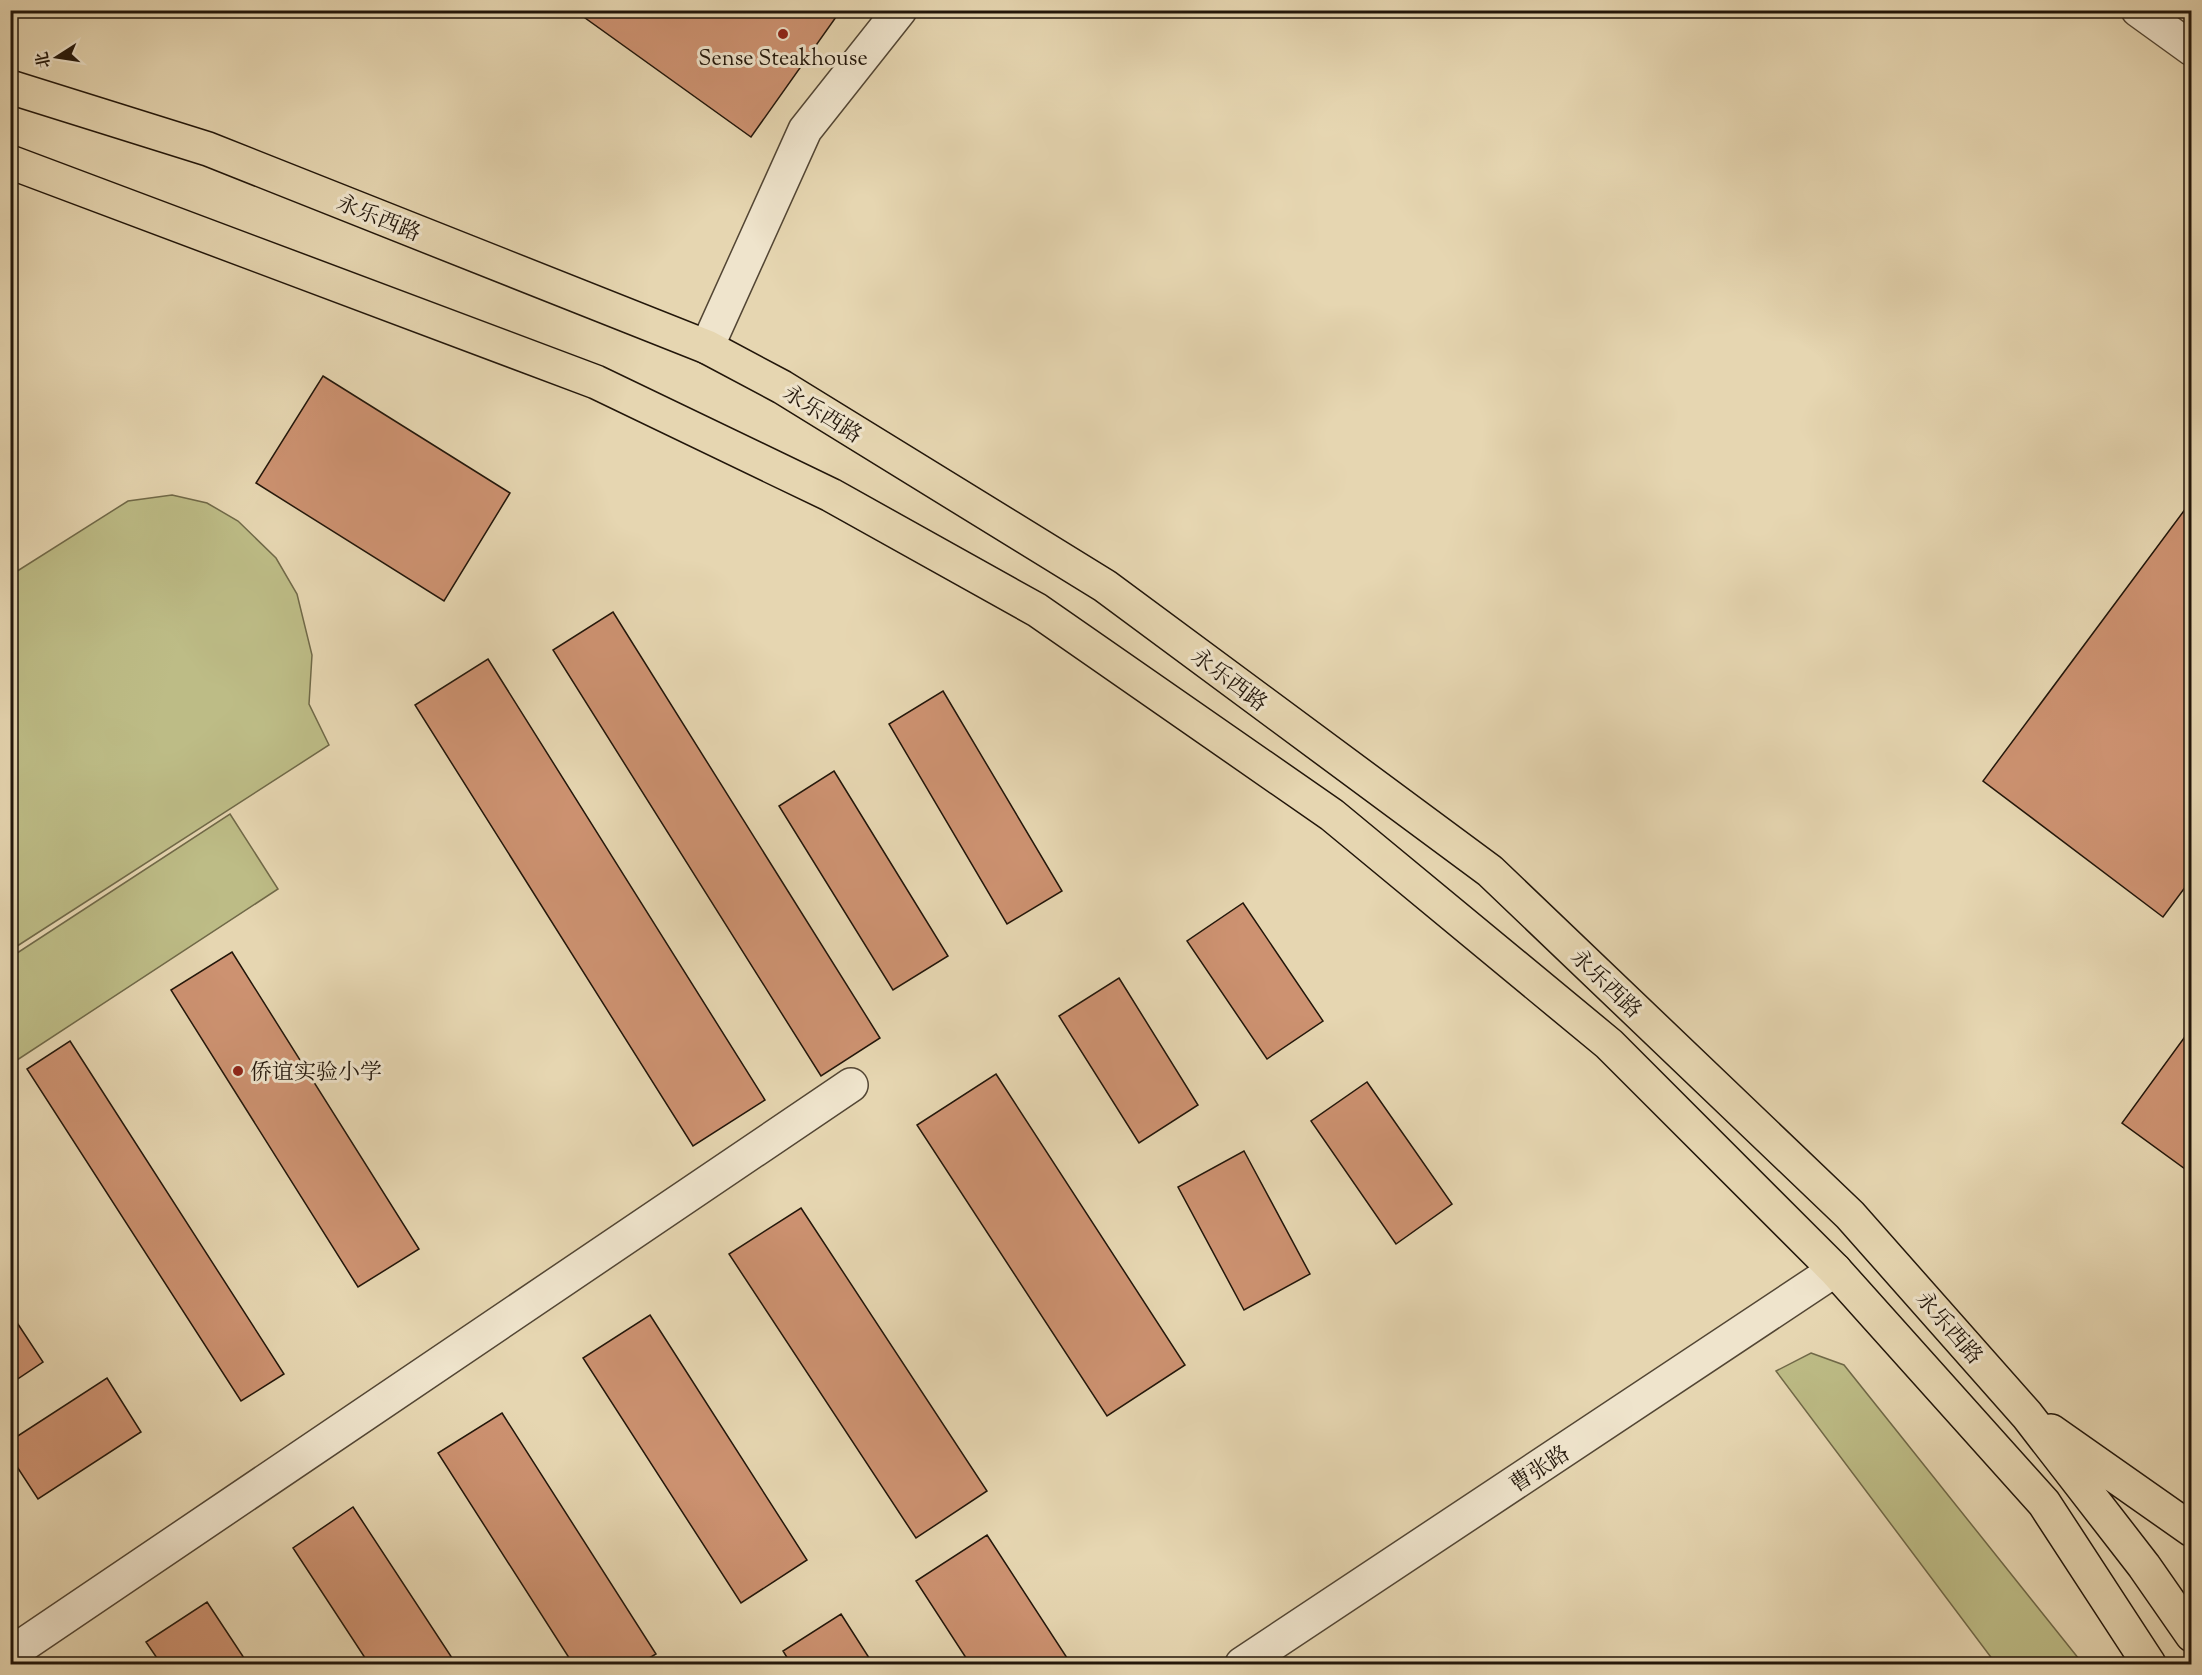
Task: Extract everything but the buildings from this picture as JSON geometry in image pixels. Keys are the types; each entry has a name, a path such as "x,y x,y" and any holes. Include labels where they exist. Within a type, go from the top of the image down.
{"main road":[{"name":"永乐西路","path":"10,87 208,149 707,347 782,387 1105,586 1490,872 1850,1215 2027,1415 2144,1566 2192,1635"},
{"name":"永乐西路","path":"10,162 596,382 831,495 1036,610 1332,815 1609,1044 1835,1270 2044,1503 2149,1665"},
{"path":"2027,1415 2124,1480 2192,1530"}],"street":[{"path":"707,347 805,130 900,10"},
{"path":"2138,10 2192,49"},
{"path":"18,1649 850,1085"},
{"name":"曹张路","path":"1242,1665 1835,1270"}],"shaded area":[{"path":"172,495 207,503 238,521 276,558 297,594 312,655 309,704 329,745 11,950 11,575 128,501"},
{"path":"230,814 278,889 11,1064 11,957"},
{"path":"1811,1353 1844,1365 2083,1664 1996,1664 1776,1371"}],"place":[{"name":"Sense Steakhouse","path":"783,34"},
{"name":"侨谊实验小学","path":"238,1071"}]}
